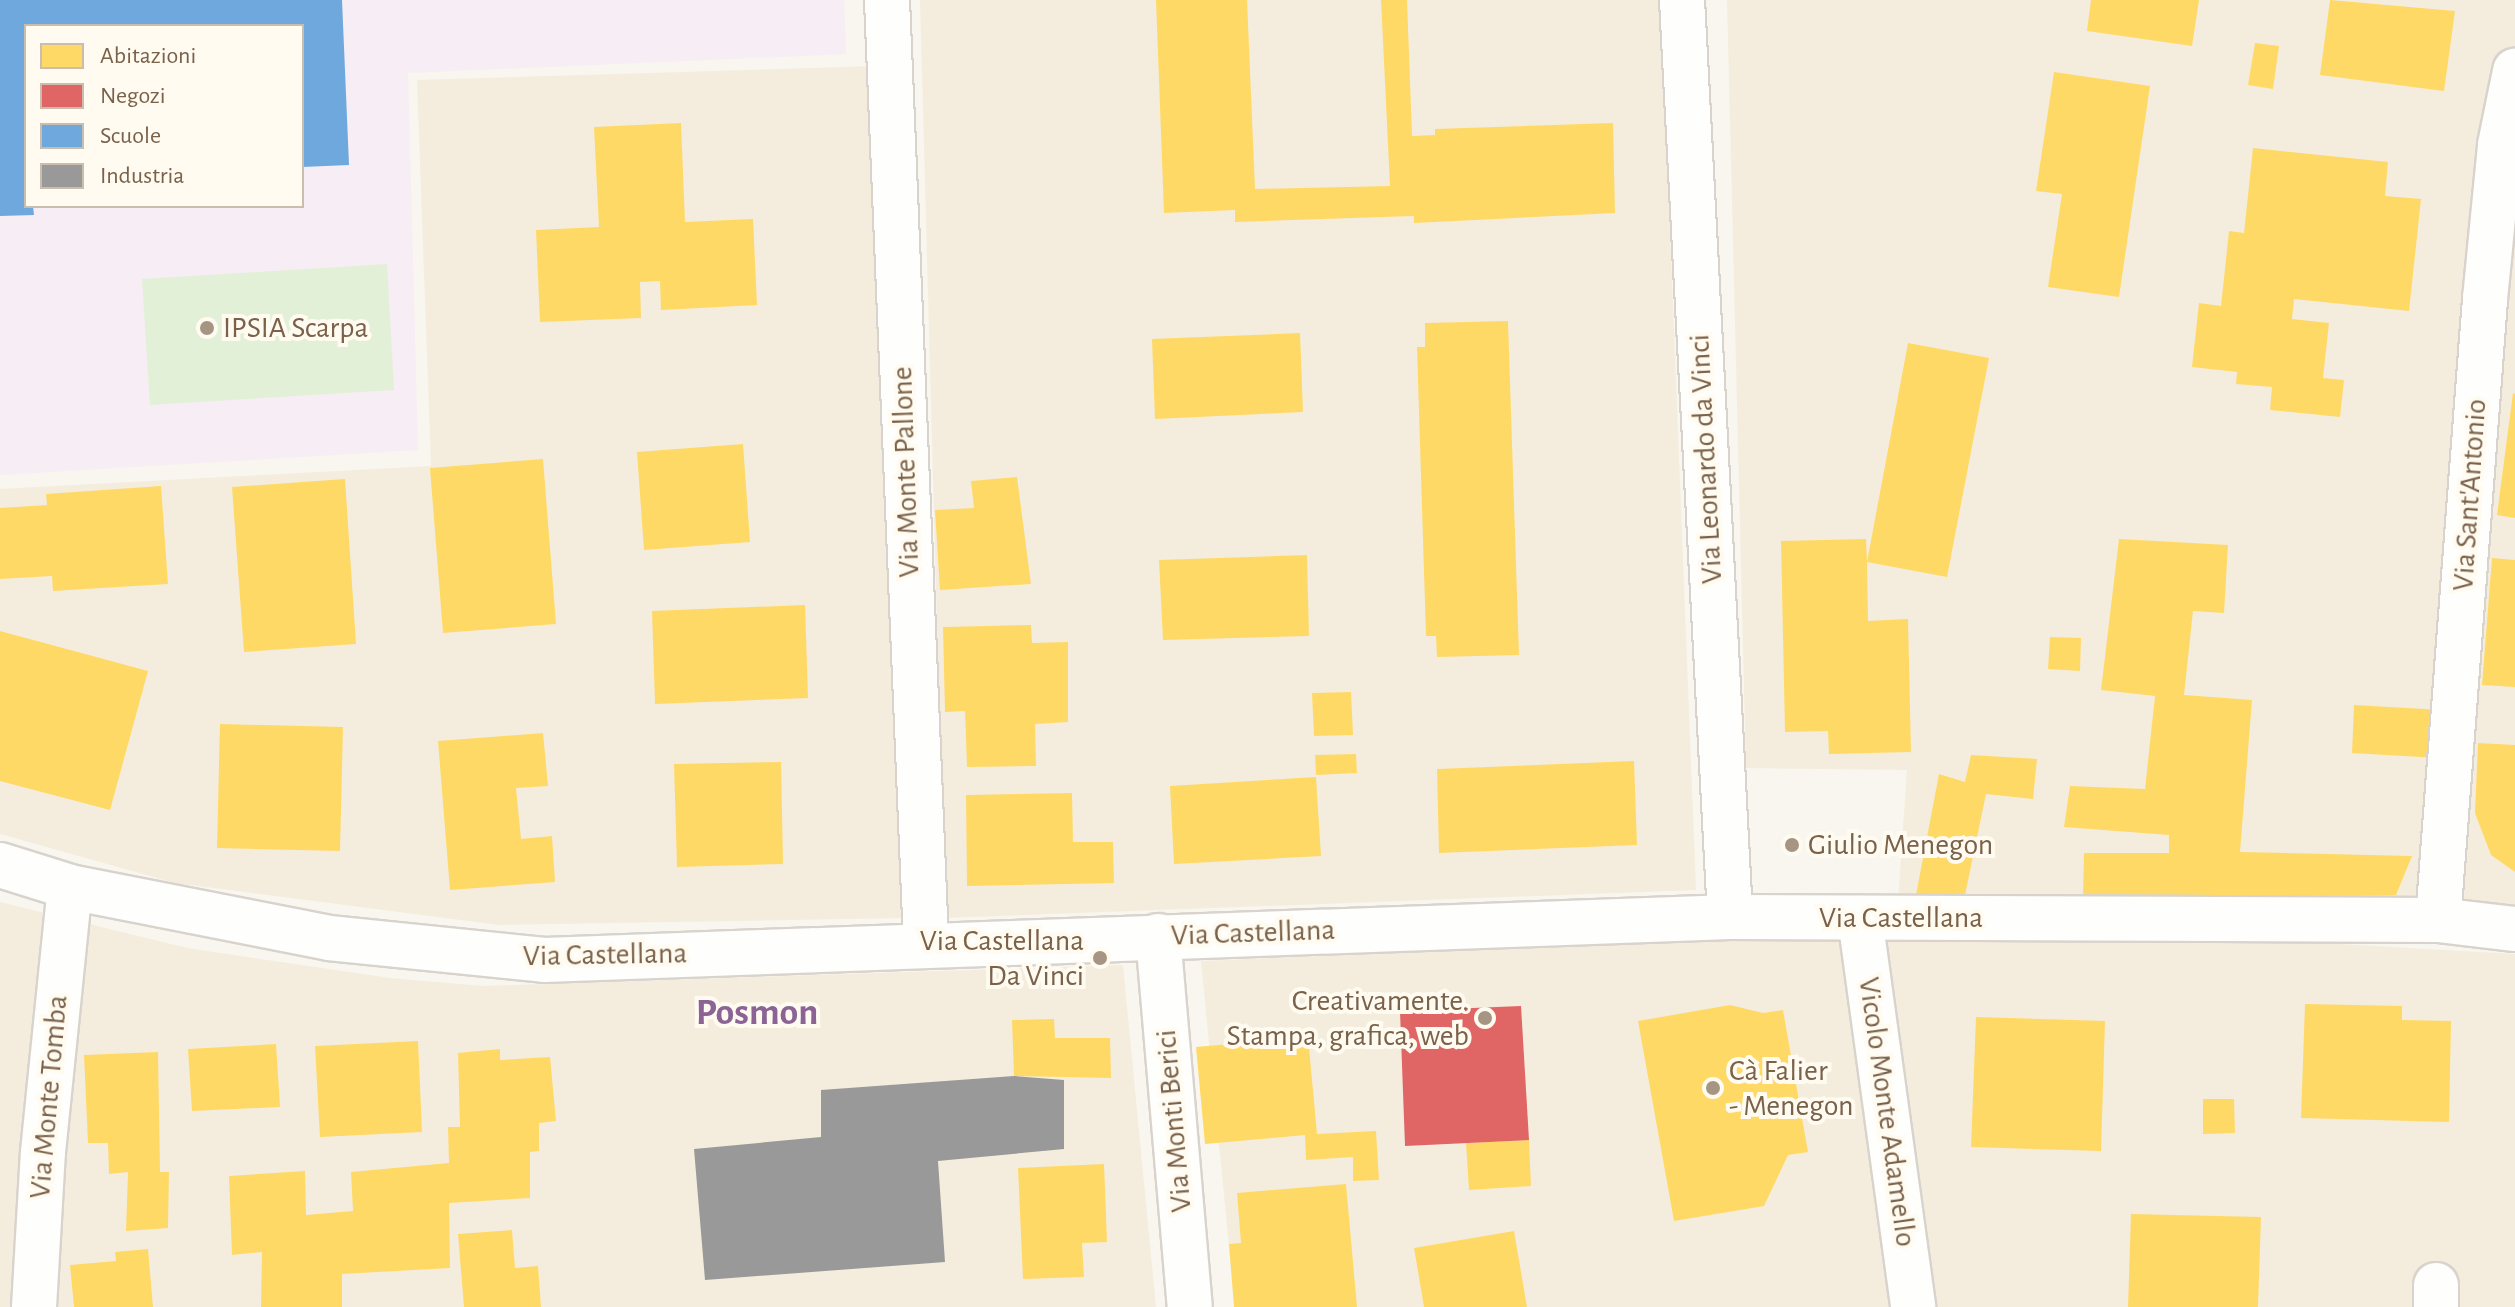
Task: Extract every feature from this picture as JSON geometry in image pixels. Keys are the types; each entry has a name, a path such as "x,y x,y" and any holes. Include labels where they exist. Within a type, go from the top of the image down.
{"street":[{"name":"Via Monte Pallone","path":"887,0 926,944"},
{"name":"Via Leonardo da Vinci","path":"1682,0 1730,917"},
{"name":"Via Sant'Antonio","path":"2438,920 2485,299 2500,145 2515,71"},
{"name":"Via Castellana","path":"0,865 70,887 329,938 544,960 1730,917 2438,920 2515,929"},
{"name":"Via Monte Tomba","path":"34,1307 70,887"},
{"name":"Vicolo Monte Adamello","path":"1860,918 1913,1307"},
{"name":"Via Monti Berici","path":"1158,936 1190,1307"}],"shaded area":[{"name":"IPSIA Scarpa","path":"0,0 844,0 846,54 408,73 418,450 0,475"},
{"path":"920,0 1661,0 1696,890 945,918"},
{"path":"1727,0 2515,0 2515,909 1898,900 1907,770 1746,768"},
{"path":"876,66 902,918 499,925 175,883 0,834 0,489 431,466 417,80"},
{"path":"0,902 187,948 390,978 483,986 1123,965 1156,1307 0,1307"},
{"path":"1704,940 2268,940 2515,954 2515,1307 1235,1307 1201,961"}],"green space":[{"path":"387,264 394,390 150,405 142,279"}],"building: Abitazioni":[{"path":"1156,0 1247,0 1255,189 1390,186 1381,0 1407,0 1412,136 1435,135 1435,129 1613,123 1615,213 1414,223 1414,216 1235,222 1235,210 1164,213"},
{"path":"2091,0 2199,0 2192,46 2087,31"},
{"path":"2330,0 2455,11 2444,91 2320,75"},
{"path":"2255,43 2279,46 2273,89 2248,85"},
{"path":"2054,72 2150,86 2119,297 2048,287 2062,194 2036,191"},
{"path":"681,123 685,222 753,219 757,305 661,310 660,281 640,282 641,318 540,322 536,230 599,227 594,127"},
{"path":"2253,148 2388,162 2385,196 2421,199 2409,311 2294,299 2292,319 2329,323 2323,378 2344,380 2340,417 2270,410 2272,387 2236,384 2237,372 2192,367 2199,303 2221,306 2229,231 2244,233"},
{"path":"1508,321 1519,655 1437,657 1436,636 1426,636 1417,347 1425,347 1425,323"},
{"path":"1300,333 1303,412 1155,419 1152,339"},
{"path":"1908,343 1989,358 1947,577 1867,562"},
{"path":"2515,394 2515,518 2497,515"},
{"path":"743,444 750,542 644,550 637,452"},
{"path":"543,459 556,624 443,633 430,468"},
{"path":"1017,477 1031,584 940,590 935,510 974,508 971,481"},
{"path":"345,479 356,644 244,652 232,487"},
{"path":"161,486 168,584 53,591 52,576 0,579 0,508 47,505 46,494"},
{"path":"1866,539 1868,621 1908,619 1911,752 1829,754 1828,731 1785,732 1781,541"},
{"path":"2119,539 2228,545 2224,613 2193,611 2184,695 2252,700 2240,852 2412,856 2396,895 2083,895 2084,853 2169,853 2169,835 2064,827 2070,786 2145,789 2155,696 2101,690"},
{"path":"1307,555 1309,636 1163,640 1159,560"},
{"path":"2492,558 2515,560 2515,687 2482,685"},
{"path":"805,605 808,698 655,704 652,611"},
{"path":"1031,625 1032,643 1068,642 1068,722 1035,724 1036,766 967,767 965,711 945,712 943,627"},
{"path":"0,631 148,671 110,810 0,781"},
{"path":"2050,637 2081,638 2080,671 2048,669"},
{"path":"1351,692 1353,735 1314,736 1312,693"},
{"path":"2354,705 2442,710 2438,758 2352,753"},
{"path":"220,724 343,727 340,851 217,848"},
{"path":"543,733 548,786 516,788 521,839 552,836 555,882 450,890 438,741"},
{"path":"2478,743 2515,745 2515,872 2491,855 2475,813"},
{"path":"1356,754 1357,773 1316,775 1315,755"},
{"path":"1971,755 2037,759 2033,799 1986,794 1965,895 1916,895 1939,774 1965,782"},
{"path":"1634,761 1637,845 1439,853 1437,769"},
{"path":"781,762 783,864 677,867 674,764"},
{"path":"1316,777 1321,856 1174,864 1170,786"},
{"path":"1072,793 1073,842 1113,842 1114,883 967,886 966,795"},
{"path":"2305,1004 2402,1006 2402,1020 2451,1021 2449,1122 2301,1118"},
{"name":"Cà Falier - Menegon","path":"1730,1005 1763,1013 1783,1010 1808,1152 1788,1155 1764,1206 1674,1221 1638,1021"},
{"path":"1976,1017 2105,1021 2101,1151 1971,1147"},
{"path":"1054,1019 1055,1038 1110,1038 1111,1078 1014,1076 1012,1020"},
{"path":"1308,1037 1317,1134 1376,1131 1379,1180 1353,1181 1353,1157 1306,1160 1305,1135 1205,1144 1196,1047"},
{"path":"418,1041 422,1132 320,1137 315,1046"},
{"path":"276,1044 280,1107 192,1111 188,1049"},
{"path":"500,1049 500,1060 550,1057 556,1121 539,1123 539,1151 530,1152 530,1198 449,1203 450,1268 342,1274 342,1307 261,1307 262,1252 232,1255 229,1176 305,1171 306,1215 353,1211 351,1172 449,1163 448,1127 460,1127 458,1053"},
{"path":"158,1052 160,1172 169,1172 168,1228 126,1231 128,1172 109,1174 108,1143 88,1143 84,1055"},
{"path":"2203,1099 2234,1099 2235,1133 2203,1134"},
{"path":"1529,1140 1531,1186 1469,1190 1466,1143"},
{"path":"1104,1164 1107,1242 1082,1243 1084,1277 1023,1279 1018,1168"},
{"path":"1346,1184 1357,1307 1234,1307 1229,1244 1241,1243 1237,1193"},
{"path":"2131,1214 2261,1217 2258,1307 2128,1307"},
{"path":"512,1230 515,1268 538,1266 541,1307 464,1307 458,1234"},
{"path":"1514,1231 1527,1307 1424,1307 1414,1248"},
{"path":"148,1249 153,1307 74,1307 70,1265 116,1261 115,1252"}],"building: Negozi":[{"path":"1521,1006 1529,1140 1405,1146 1400,1011"}],"building: Scuole":[{"path":"0,0 342,0 349,165 304,167 304,24 24,24 24,208 33,208 34,215 0,216"}],"building: Industria":[{"path":"1014,1076 1064,1080 1064,1149 938,1161 945,1262 705,1280 694,1149 821,1137 821,1090"}],"place":[{"name":"IPSIA Scarpa","path":"207,328"},
{"name":"Giulio Menegon","path":"1792,845"},
{"name":"Via Castellana Da Vinci","path":"1100,958"},
{"name":"Creativamente. Stampa, grafica, web","path":"1485,1018"},
{"name":"Cà Falier - Menegon","path":"1713,1088"}],"district":[{"name":"Posmon","path":"757,1014"}]}
